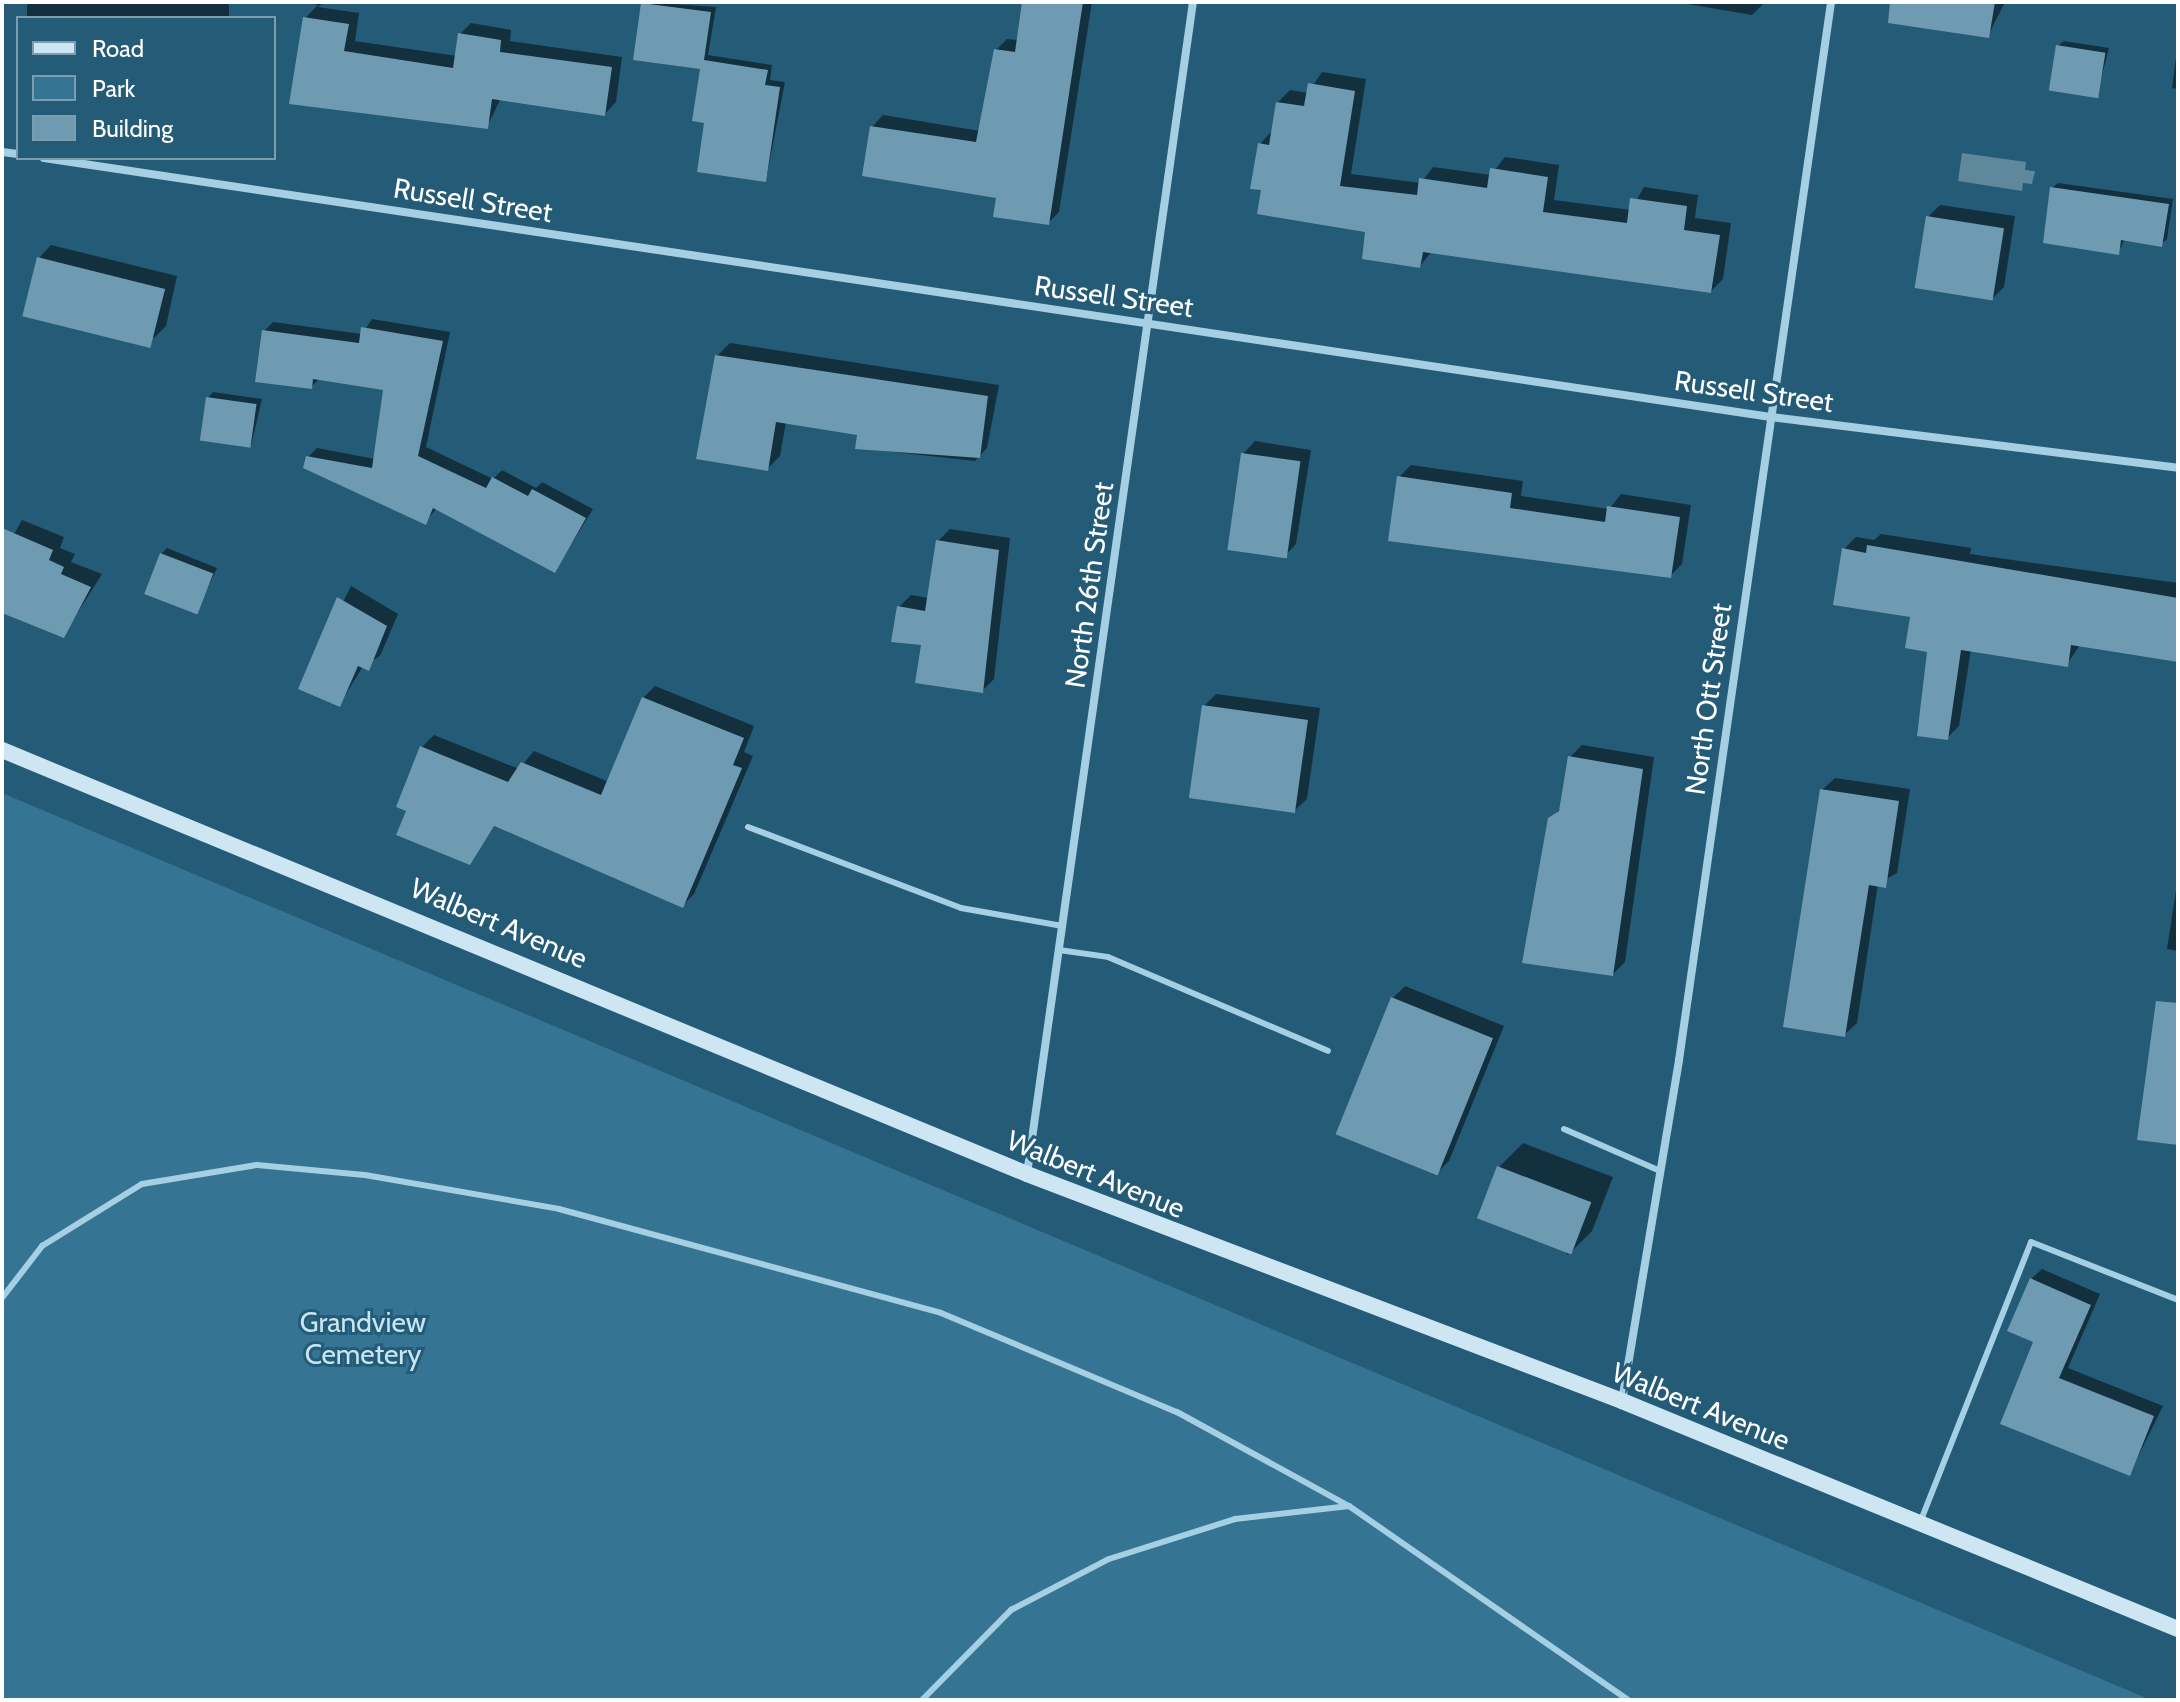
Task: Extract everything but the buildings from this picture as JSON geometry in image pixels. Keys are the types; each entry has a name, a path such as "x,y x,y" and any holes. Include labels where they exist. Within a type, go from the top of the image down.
{"main road":[{"name":"Walbert Avenue","path":"2,750 1027,1174 1622,1401 2178,1629"}],"street":[{"name":"North 26th Street","path":"1027,1174 1193,2"},
{"name":"North Ott Street","path":"1622,1401 1660,1171 1831,2"},
{"name":"Russell Street","path":"57,160 1771,417 2178,468"}],"lane":[{"path":"748,827 961,908 1062,926"},
{"path":"1059,950 1108,957 1328,1051"},
{"path":"1564,1129 1660,1171"},
{"path":"2,1298 42,1246 142,1184 257,1165 365,1175 559,1209 941,1313 1177,1412 1349,1506 1628,1700"},
{"path":"1919,1523 2031,1242 2178,1300"},
{"path":"922,1700 1011,1610 1109,1559 1235,1519 1349,1506"}],"green space":[{"name":"Grandview Cemetery","path":"2,793 2151,1700 2,1700"}],"shaded area":[{"path":"1962,153 2026,162 2025,170 2035,171 2032,184 2023,183 2022,191 1958,181"}]}
